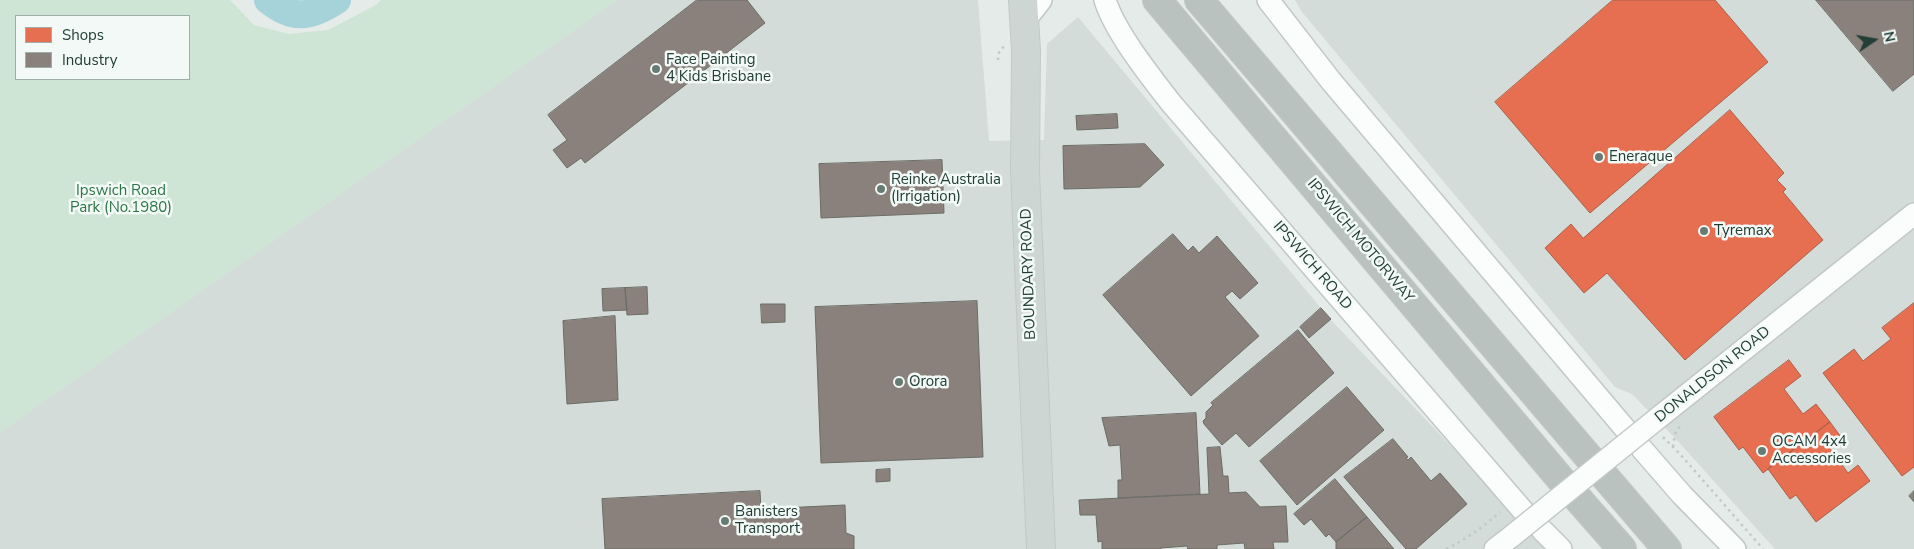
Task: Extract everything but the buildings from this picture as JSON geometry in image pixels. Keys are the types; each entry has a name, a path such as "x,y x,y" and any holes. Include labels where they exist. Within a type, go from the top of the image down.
{"highway":[{"name":"IPSWICH MOTORWAY","path":"1157,0 1622,549"},
{"path":"1199,0 1668,549"}],"main road":[{"name":"BOUNDARY ROAD","path":"1030,6 1025,171 1041,549"}],"street":[{"path":"1268,0 1331,82 1627,431"},
{"name":"IPSWICH ROAD","path":"1103,4 1139,59 1171,102 1525,513"},
{"name":"DONALDSON ROAD","path":"1496,549 1660,426 1914,214"},
{"path":"1642,449 1682,496 1735,549"},
{"path":"1542,530 1561,549"}],"path":[{"path":"1660,426 1763,549"},
{"path":"1446,549 1483,528 1501,511"}],"shaded area":[{"path":"617,0 978,0 989,141 1044,140 1047,44 1078,17 1330,319 1549,549 0,549 0,432"},
{"path":"1295,0 1914,0 1914,549 1775,549 1675,438 1632,394 1615,387 1302,12"}],"green space":[{"name":"Ipswich Road Park (No.1980)","path":"0,0 230,0 254,25 289,34 328,30 376,5 381,0 617,0 0,432"}],"waterway":[{"path":"268,0 277,7 294,14 311,13 337,0"}],"place":[{"name":"Face Painting 4 Kids Brisbane","path":"656,69"},
{"name":"Eneraque","path":"1599,157"},
{"name":"Reinke Australia (Irrigation)","path":"881,189"},
{"name":"Tyremax","path":"1704,231"},
{"name":"Orora","path":"899,382"},
{"name":"OCAM 4x4 Accessories","path":"1762,451"},
{"name":"Banisters Transport","path":"725,521"}]}
